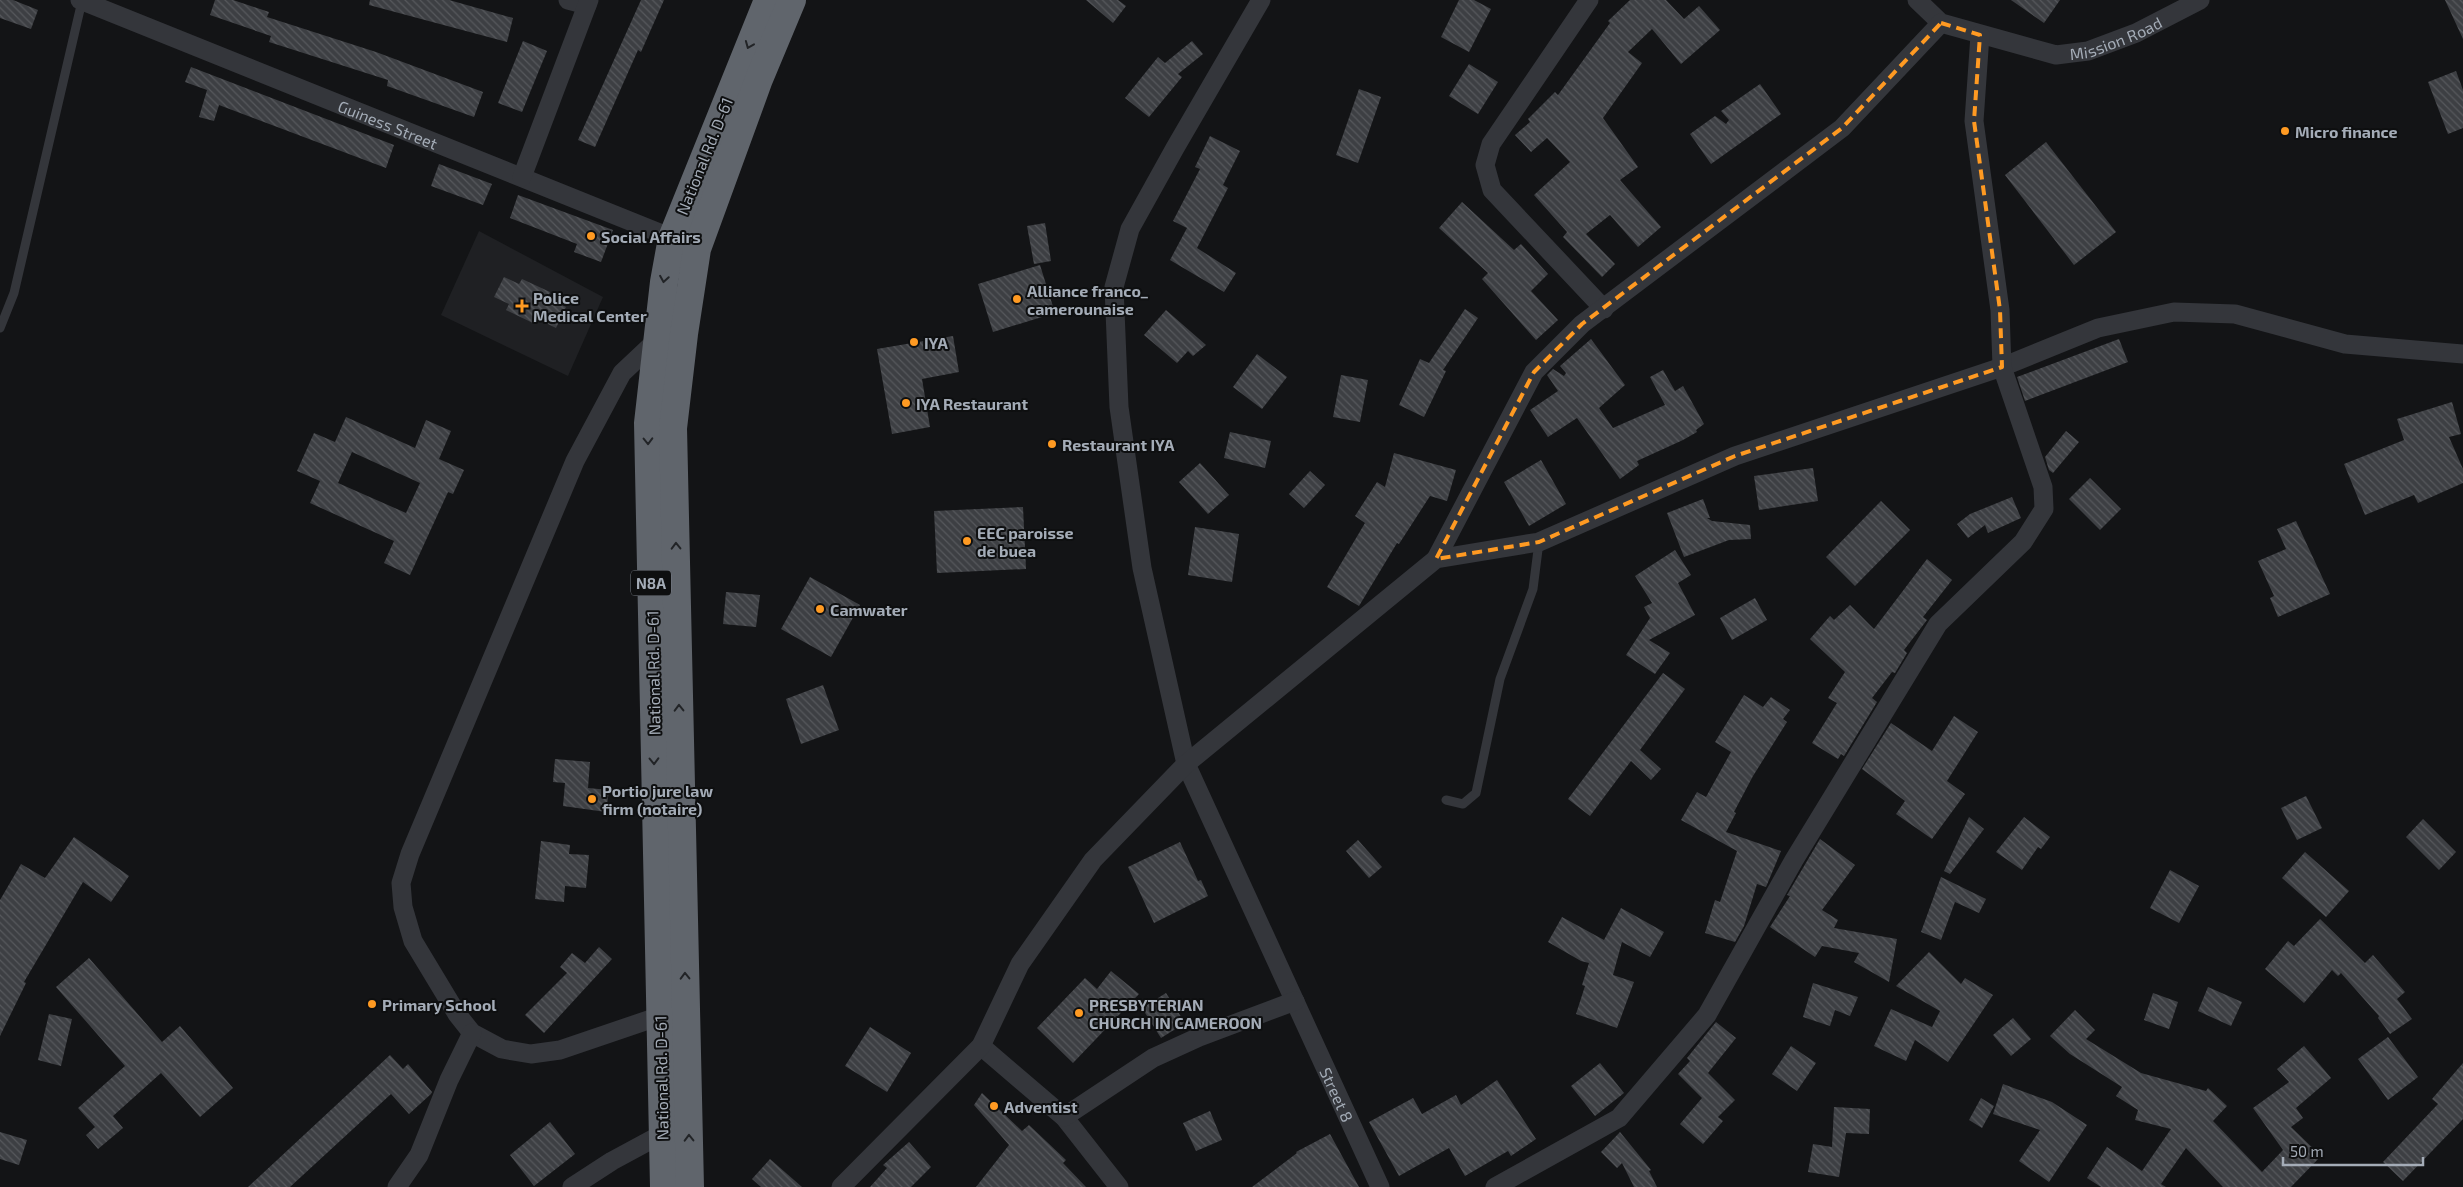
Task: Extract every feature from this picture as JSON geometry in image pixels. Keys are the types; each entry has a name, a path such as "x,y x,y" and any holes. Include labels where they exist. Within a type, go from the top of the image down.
{"highway":[{"name":"National Rd. D-61","path":"664,1187 648,423 656,341 672,238 768,0"},
{"name":"National Rd. D-61","path":"690,1187 673,428 684,334 697,249 759,80 792,0"}],"street":[{"name":"Guiness Street","path":"81,0 697,249"},
{"path":"522,178 588,2 568,0"},
{"name":"Street 8","path":"1261,0 1130,229 1114,287 1119,407 1142,568 1186,764 1380,1187"},
{"path":"1589,0 1491,144 1485,165 1492,190 1604,309"},
{"path":"840,1187 981,1046 1020,964 1093,860 1186,764 1436,559 1534,372 1582,324 1842,128 1941,23 1917,0"},
{"name":"Mission Road","path":"1941,23 2056,55 2088,51 2136,33 2200,0"},
{"path":"1495,1187 1619,1118 1707,1014 1794,860 1938,624 2023,542 2044,509 2043,488 2002,367 2000,310 1974,121 1980,35"},
{"path":"1436,559 1539,542 1735,456 2002,367 2098,328 2174,312 2235,314 2345,344 2463,354"},
{"path":"656,341 622,373 575,461 410,854 401,883 402,907 413,941 457,1014 472,1033 502,1049 530,1054 560,1050 660,1016"},
{"path":"1064,1117 1153,1058 1199,1037 1295,1001"},
{"path":"397,1187 419,1155 449,1080 472,1033"},
{"path":"981,1046 1064,1117 1119,1187"},
{"path":"572,1187 612,1161 662,1134"}],"lane":[{"path":"0,328 14,293 81,0"},
{"path":"1446,800 1463,804 1476,793 1500,680 1533,589 1539,542"}],"highlighted area":[{"path":"1941,23 1980,35 1974,121 2000,310 2002,367 1735,456 1539,542 1436,559 1534,372 1582,324 1842,128"}],"shaded area":[{"name":"Police Medical Center","path":"479,231 603,297 568,376 441,315"}],"building":[{"path":"0,0 13,0 38,10 31,29 0,18"},
{"path":"215,0 233,0 269,12 267,17 376,52 483,92 474,117 387,86 388,80 269,42 271,36 210,15"},
{"path":"370,0 449,0 513,18 507,42 369,5"},
{"path":"641,0 664,0 641,52 638,50 595,147 578,140"},
{"path":"1086,0 1118,0 1126,6 1113,23"},
{"path":"1459,0 1474,0 1491,9 1469,52 1441,37"},
{"path":"1630,0 1666,0 1684,19 1699,6 1720,30 1681,64 1652,29 1628,52 1642,63 1603,118 1638,167 1620,180 1661,227 1638,247 1610,215 1586,234 1615,264 1602,277 1563,237 1567,232 1534,195 1570,162 1547,138 1531,152 1515,135 1530,122 1528,119 1555,92 1558,95 1610,23 1608,21"},
{"path":"2011,0 2060,0 2044,23"},
{"path":"2445,0 2463,0 2463,39"},
{"path":"523,41 547,51 522,112 498,103"},
{"path":"1192,41 1203,54 1178,74 1182,77 1149,117 1125,98 1158,57 1165,63"},
{"path":"1469,64 1498,82 1478,114 1449,96"},
{"path":"191,67 394,145 386,168 219,105 214,121 199,117 207,90 185,82"},
{"path":"2456,71 2463,90 2463,128 2448,134 2428,82"},
{"path":"1760,84 1781,114 1711,164 1690,134 1715,116 1726,124 1729,120 1721,111"},
{"path":"1359,89 1381,97 1358,163 1336,155"},
{"path":"1210,136 1240,151 1223,185 1228,188 1197,248 1236,273 1224,292 1170,260 1187,228 1173,221 1200,169 1195,167"},
{"path":"2046,142 2116,232 2074,265 2005,175"},
{"path":"439,164 492,184 483,205 431,186"},
{"path":"518,195 613,230 601,262 574,252 577,244 510,218"},
{"path":"1462,202 1514,250 1521,244 1548,274 1531,291 1558,320 1536,340 1482,279 1488,273 1439,228"},
{"path":"1045,223 1051,261 1034,264 1027,226"},
{"name":"Alliance franco_ camerounaise","path":"1040,265 1055,313 993,332 978,284"},
{"path":"504,277 519,284 522,279 550,292 548,298 566,307 556,328 538,319 535,324 506,310 509,304 494,297"},
{"path":"1465,309 1478,318 1443,370 1446,371 1424,417 1399,405 1420,359 1429,363"},
{"path":"1166,310 1206,345 1193,356 1188,351 1177,363 1144,335"},
{"name":"IYA Restaurant","path":"953,336 959,372 922,379 930,427 892,434 877,349"},
{"path":"1591,339 1625,385 1599,408 1613,428 1665,405 1650,377 1663,370 1675,391 1683,386 1704,424 1696,430 1697,432 1683,440 1637,461 1639,465 1620,479 1577,418 1548,437 1530,410 1558,391 1547,375 1553,369 1564,376 1566,373 1560,366"},
{"path":"2119,339 2128,362 2025,401 2017,377"},
{"path":"1257,354 1287,377 1262,409 1233,387"},
{"path":"1341,375 1368,380 1360,422 1333,417"},
{"path":"2452,402 2461,434 2449,437 2463,469 2463,483 2418,503 2414,495 2365,515 2344,464 2404,440 2397,419"},
{"path":"346,417 415,448 426,420 451,431 439,459 464,470 453,494 448,492 410,575 384,563 394,541 310,503 320,481 297,471 314,433 335,442","holes":["352,452 420,483 406,513 338,483"]},
{"path":"2066,431 2079,442 2053,473 2049,470 2045,457"},
{"path":"1230,432 1271,441 1265,468 1224,458"},
{"path":"1394,453 1456,470 1447,501 1430,496 1399,544 1397,543 1359,606 1327,587 1365,523 1355,516 1377,482 1385,487"},
{"path":"1541,460 1566,504 1529,526 1504,482"},
{"path":"1200,463 1229,495 1208,514 1179,482"},
{"path":"1813,468 1818,501 1759,510 1754,476"},
{"path":"1310,471 1325,485 1304,508 1289,494"},
{"path":"2090,478 2121,509 2100,530 2069,499"},
{"path":"2012,497 2021,518 1988,533 1985,525 1968,538 1957,524 1970,514"},
{"path":"1703,499 1710,518 1707,518 1712,521 1750,525 1751,539 1729,540 1684,557 1667,513"},
{"path":"1881,501 1910,530 1855,586 1826,557"},
{"path":"1023,507 1026,569 937,573 934,511"},
{"path":"2296,521 2330,594 2278,617 2270,598 2274,596 2258,561 2286,549 2277,529"},
{"path":"1195,527 1239,534 1232,582 1188,575"},
{"path":"1675,550 1691,575 1678,583 1695,615 1649,640 1670,653 1655,674 1626,655 1650,618 1644,607 1652,603 1635,576"},
{"path":"1927,559 1952,580 1923,617 1927,620 1904,650 1907,653 1895,673 1892,672 1872,698 1877,702 1844,756 1841,754 1838,759 1812,743 1837,703 1828,698 1845,672 1810,639 1830,616 1834,620 1850,605 1874,629"},
{"path":"810,577 860,605 831,657 781,629"},
{"path":"726,592 760,595 756,627 723,624"},
{"path":"1755,598 1767,620 1732,640 1720,618"},
{"path":"1663,673 1685,689 1640,750 1661,769 1651,780 1631,761 1590,816 1568,799"},
{"path":"823,685 839,730 801,744 786,699"},
{"path":"1744,695 1763,707 1771,697 1790,710 1783,719 1787,722 1753,776 1726,832 1781,851 1766,887 1757,884 1744,926 1735,942 1705,933 1715,900 1720,902 1737,851 1681,820 1697,792 1706,797 1731,752 1715,742"},
{"path":"1954,716 1978,732 1947,781 1965,794 1932,839 1896,814 1905,801 1862,769 1891,723 1932,751"},
{"path":"555,759 590,762 588,788 609,790 606,812 563,806 565,783 553,782"},
{"path":"2306,796 2322,828 2297,840 2281,808"},
{"path":"1969,817 1984,829 1950,874 1944,871"},
{"path":"2024,817 2050,837 2041,849 2038,847 2022,870 1996,852"},
{"path":"2423,819 2456,852 2439,870 2406,837"},
{"path":"74,837 129,876 111,902 83,882 24,982 26,983 0,1036 0,900 21,864 45,878"},
{"path":"1820,839 1855,865 1822,910 1838,920 1834,928 1897,939 1889,982 1854,962 1859,953 1822,946 1815,957 1770,927 1790,896 1787,895"},
{"path":"1358,840 1382,867 1369,878 1346,851"},
{"path":"541,841 570,845 569,854 589,855 586,888 565,886 564,902 535,899"},
{"path":"1180,842 1198,881 1201,880 1208,896 1154,923 1128,867"},
{"path":"2305,852 2349,891 2326,917 2282,878"},
{"path":"2170,870 2199,886 2179,923 2150,908"},
{"path":"1941,877 1986,899 1979,913 1955,902 1941,940 1921,932"},
{"path":"1621,908 1664,932 1650,957 1622,942 1613,975 1634,982 1617,1028 1576,1014 1585,986 1582,985 1589,963 1581,961 1548,942 1562,917 1604,940"},
{"path":"2320,919 2365,963 2373,955 2405,992 2397,999 2412,1019 2390,1034 2378,1018 2379,1016 2341,973 2338,976 2332,970 2304,1003 2265,969 2288,941 2294,946"},
{"path":"599,947 612,959 544,1033 525,1015 567,973 560,967 572,953 585,963"},
{"path":"1929,952 1961,984 1965,978 1993,995 1948,1062 1915,1040 1906,1061 1874,1046 1891,1009 1932,1027 1940,1011 1896,986"},
{"path":"89,958 162,1042 180,1026 233,1088 200,1117 161,1073 113,1116 123,1128 98,1149 86,1135 95,1127 78,1108 125,1066 56,987"},
{"path":"1111,971 1139,994 1073,1063 1037,1028 1085,978 1097,989"},
{"path":"1813,983 1858,997 1850,1016 1835,1010 1830,1026 1803,1017"},
{"path":"2208,987 2242,1002 2231,1026 2198,1011"},
{"path":"1166,993 1185,1023 1161,1038 1142,1008"},
{"path":"2153,993 2178,1002 2169,1029 2144,1020"},
{"path":"2075,1010 2095,1030 2086,1039 2141,1073 2206,1091 2208,1088 2227,1106 2213,1121 2262,1172 2283,1150 2253,1108 2289,1082 2277,1069 2304,1046 2331,1078 2296,1108 2303,1118 2291,1127 2321,1156 2291,1187 2223,1187 2186,1148 2161,1184 2166,1187 2101,1187 2087,1178 2107,1147 2142,1171 2171,1129 2135,1120 2138,1110 2116,1096 2122,1087 2070,1054 2050,1036"},
{"path":"49,1014 72,1019 61,1066 38,1060"},
{"path":"2013,1018 2031,1039 2011,1056 1993,1035"},
{"path":"1716,1022 1736,1038 1708,1073 1735,1100 1718,1117 1723,1121 1703,1144 1680,1124 1702,1098 1678,1074 1690,1061 1687,1058"},
{"path":"870,1027 911,1053 887,1092 845,1066"},
{"path":"2388,1037 2418,1077 2388,1100 2358,1059"},
{"path":"1791,1046 1816,1063 1797,1091 1772,1074"},
{"path":"390,1055 403,1069 408,1064 432,1092 431,1094 409,1114 391,1094 290,1187 248,1187"},
{"path":"1600,1063 1624,1093 1595,1116 1571,1086"},
{"path":"2463,1063 2463,1119 2403,1181 2383,1162 2438,1104 2432,1099"},
{"path":"1497,1080 1536,1139 1511,1156 1508,1151 1465,1176 1449,1148 1399,1176 1369,1122 1413,1098 1422,1114 1456,1095 1461,1105"},
{"path":"2003,1084 2052,1102 2087,1125 2049,1182 2019,1161 2040,1130 1993,1114"},
{"path":"982,1093 1022,1131 1029,1125 1066,1160 1063,1163 1086,1187 976,1187 1009,1145 974,1105"},
{"path":"1981,1098 1994,1106 1982,1128 1969,1120"},
{"path":"1834,1107 1870,1109 1869,1134 1846,1133 1839,1177 1808,1172 1813,1144 1832,1147"},
{"path":"1210,1111 1222,1140 1196,1151 1183,1123"},
{"path":"550,1122 575,1154 534,1186 510,1155"},
{"path":"0,1132 27,1140 19,1165 0,1159"},
{"path":"1620,1132 1651,1170 1649,1171 1657,1187 1634,1187 1622,1163 1617,1168 1601,1152"},
{"path":"1330,1134 1359,1187 1252,1187 1296,1152"},
{"path":"909,1142 931,1167 911,1187 870,1187 887,1168 883,1165"},
{"path":"770,1159 802,1187 761,1187 752,1179"}],"place":[{"name":"Micro finance","path":"2285,131"},
{"name":"Social Affairs","path":"591,236"},
{"name":"Alliance franco_ camerounaise","path":"1017,299"},
{"name":"Police Medical Center","path":"522,306"},
{"name":"IYA","path":"914,342"},
{"name":"IYA Restaurant","path":"906,403"},
{"name":"Restaurant IYA","path":"1052,444"},
{"name":"EEC paroisse de buea","path":"967,541"},
{"name":"Camwater","path":"820,609"},
{"name":"Portio jure law firm (notaire)","path":"592,799"},
{"name":"Primary School","path":"372,1004"},
{"name":"PRESBYTERIAN CHURCH IN CAMEROON","path":"1079,1013"},
{"name":"Adventist","path":"994,1106"}]}
